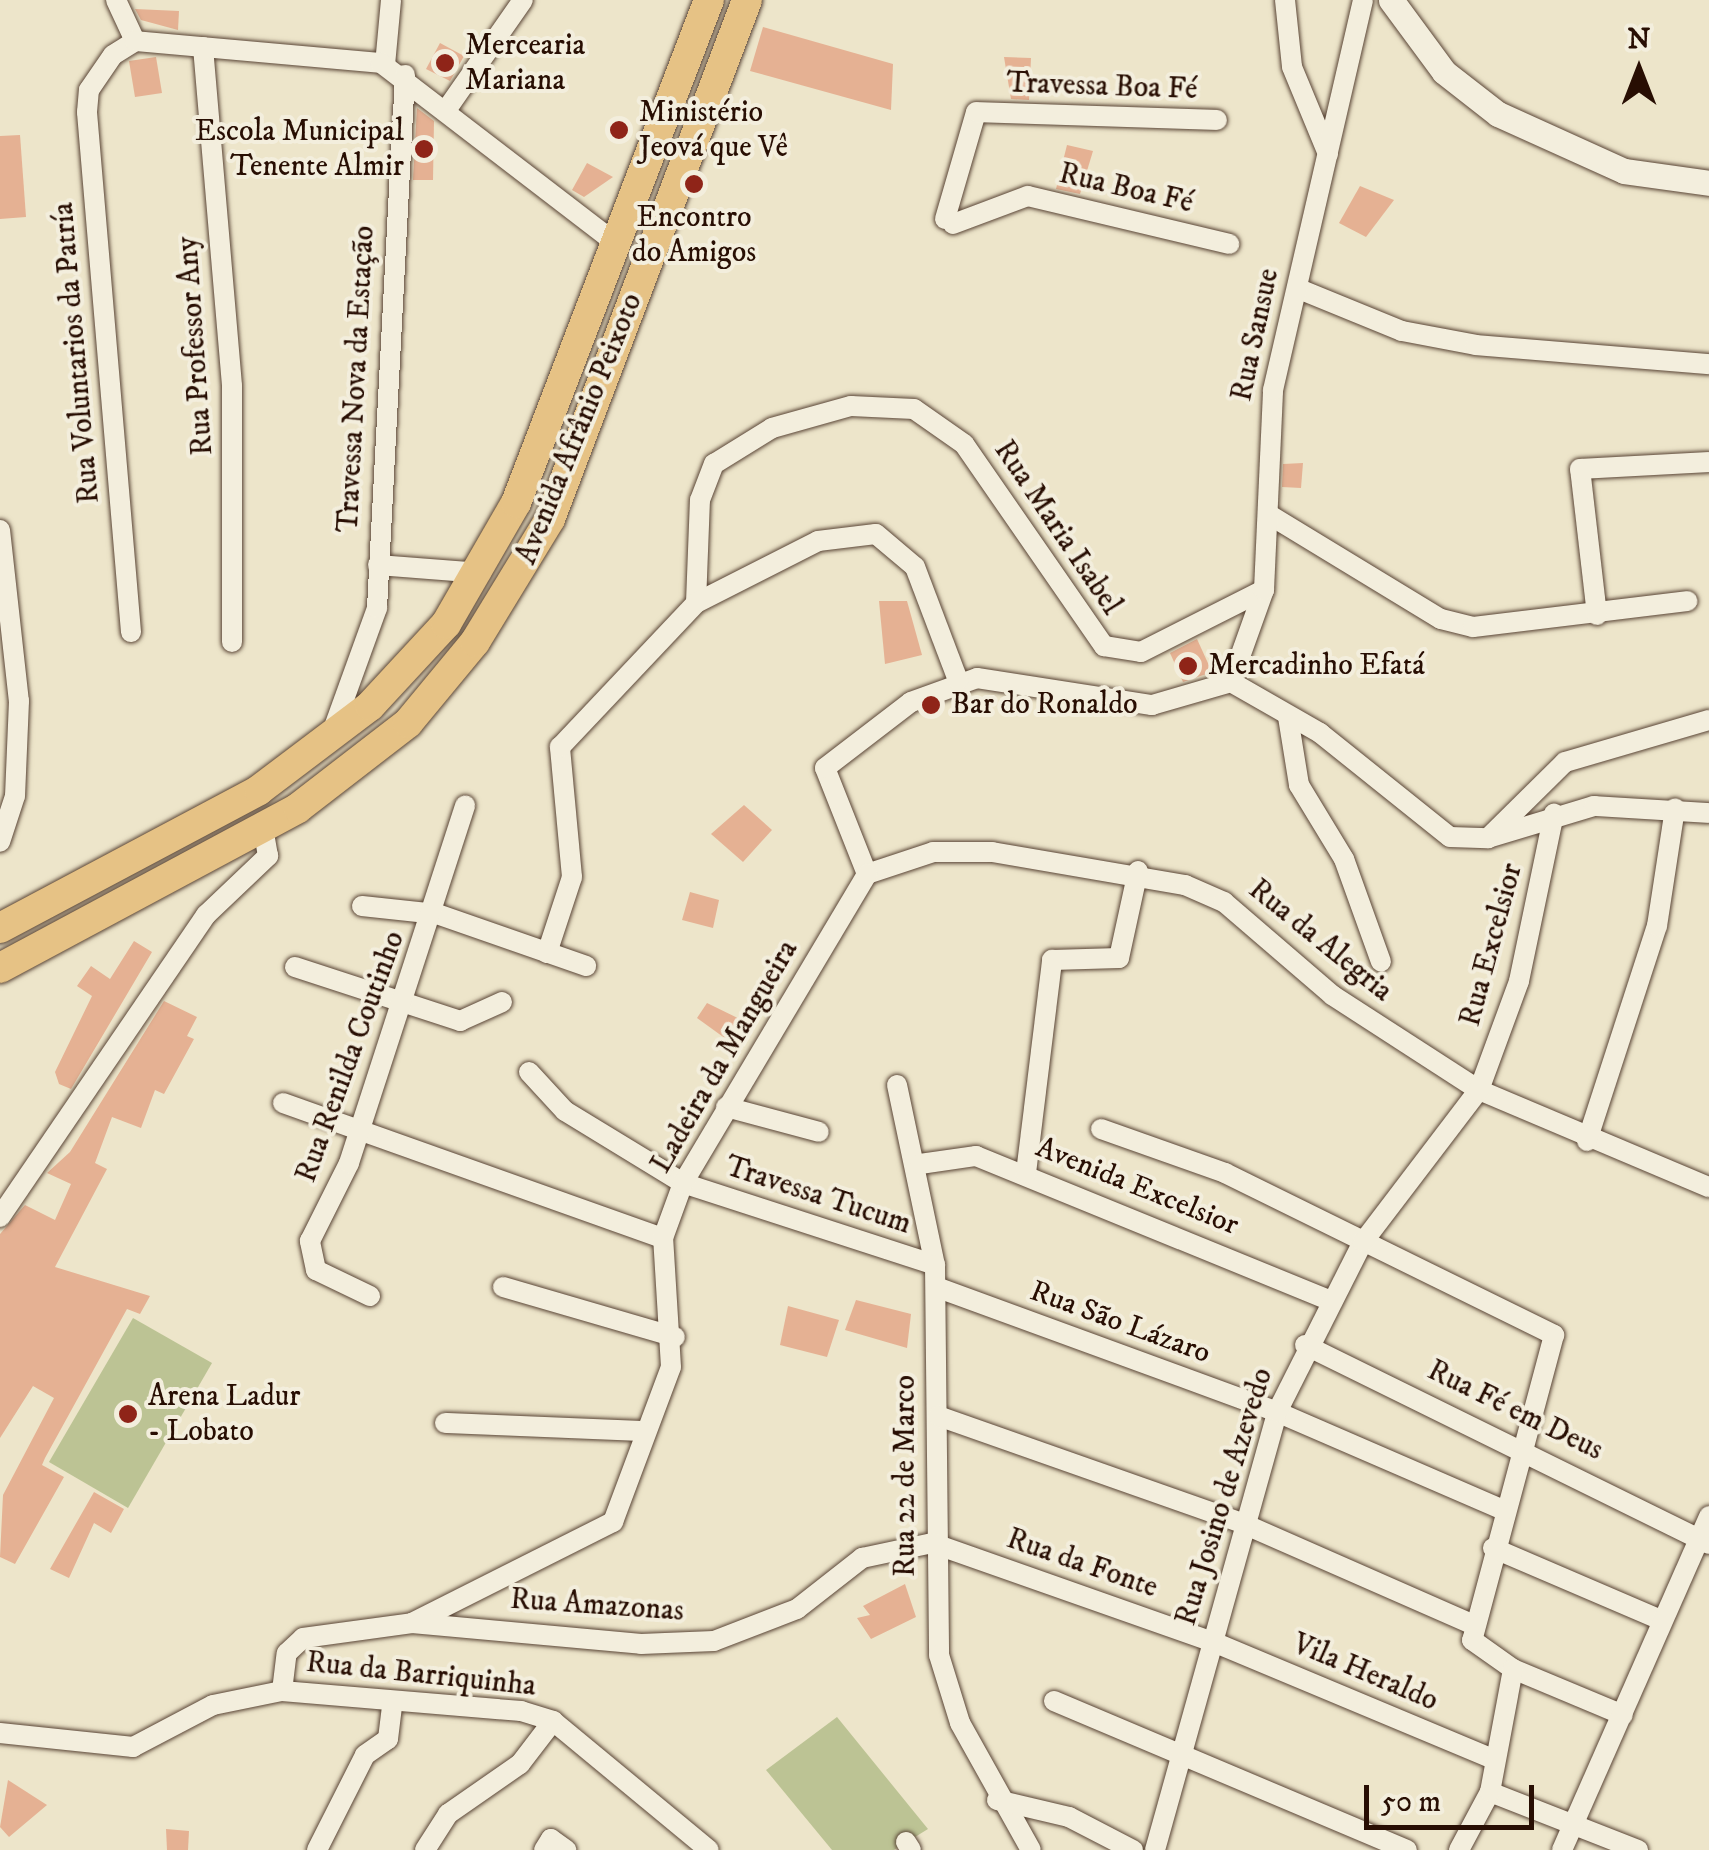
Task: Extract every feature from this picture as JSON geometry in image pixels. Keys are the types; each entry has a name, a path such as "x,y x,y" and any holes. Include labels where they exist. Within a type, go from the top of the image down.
{"main road":[{"name":"Avenida Afrânio Peixoto","path":"0,928 117,868 327,743 405,673 480,573 618,245 709,0"},
{"name":"Avenida Afrânio Peixoto","path":"0,968 104,914 266,843 408,723 535,550 747,0"}],"street":[{"path":"116,0 135,41 385,65 449,106 503,161 618,245"},
{"path":"385,65 390,0"},
{"path":"449,106 523,0"},
{"path":"1285,0 1292,67 1328,154"},
{"name":"Rua Sansue","path":"1231,682 1264,590 1268,514 1265,442 1362,0"},
{"path":"1390,0 1444,72 1498,114 1624,171 1709,183"},
{"name":"Rua Voluntarios da Patría","path":"131,632 87,112 98,70 135,41"},
{"name":"Rua Professor Any","path":"203,46 232,386 232,642"},
{"name":"Travessa Nova da Estação","path":"327,743 370,640 378,565 404,75"},
{"name":"Travessa Boa Fé","path":"949,221 976,112 1217,120"},
{"name":"Rua Boa Fé","path":"949,221 1028,196 1229,244"},
{"path":"1299,288 1402,331 1476,345 1709,364"},
{"name":"Rua Maria Isabel","path":"696,604 700,500 714,464 772,428 851,406 914,410 964,444 1104,646 1142,652 1264,590"},
{"path":"1597,615 1580,470 1709,462"},
{"path":"1268,514 1440,619 1530,626 1687,601"},
{"path":"0,530 19,701 15,796 0,842"},
{"path":"548,952 572,877 560,746 696,604 818,540 876,534 915,567 958,680"},
{"name":"Travessa Nova da Estação","path":"378,565 480,573"},
{"path":"867,874 825,768 911,702 958,680 1152,705 1231,682 1385,781 1436,829 1488,838 1554,814 1675,808 1709,814"},
{"path":"1288,716 1300,785 1344,858 1381,962"},
{"path":"1488,838 1530,787 1566,762 1709,720"},
{"name":"Rua Renilda Coutinho","path":"370,1296 326,1276 311,1256 360,1130 403,997 437,914 465,805"},
{"path":"1587,1141 1657,926 1675,808"},
{"name":"Rua Excelsior","path":"1479,1090 1520,980 1554,814"},
{"path":"0,1218 206,916 266,843"},
{"name":"Rua da Alegria","path":"867,874 933,852 1138,871 1224,902 1332,995 1479,1090 1587,1141 1709,1187"},
{"path":"1026,1173 1052,960 1120,958 1138,871"},
{"name":"Ladeira da Mangueira","path":"412,1623 604,1530 644,1431 674,1337 663,1238 683,1183 867,874"},
{"path":"362,906 437,914 586,966"},
{"path":"296,967 403,997 460,1021 502,1002"},
{"name":"Travessa Tucum","path":"530,1072 566,1110 683,1183 935,1265"},
{"name":"Rua 22 de Marco","path":"897,1086 920,1164 935,1265 938,1416 932,1543 939,1656 998,1800 1031,1850"},
{"name":"Rua Josino de Azevedo","path":"1155,1850 1180,1749 1277,1412 1305,1345 1327,1299 1362,1242 1479,1090"},
{"path":"283,1103 663,1238"},
{"path":"726,1107 819,1132"},
{"path":"1101,1129 1225,1173 1554,1335 1472,1632"},
{"name":"Avenida Excelsior","path":"920,1164 976,1156 1026,1173 1327,1299"},
{"path":"503,1287 674,1337"},
{"name":"Rua São Lázaro","path":"936,1287 1277,1412 1504,1510"},
{"name":"Rua Fé em Deus","path":"1305,1345 1524,1445 1703,1540"},
{"path":"938,1416 1244,1524 1472,1632 1512,1668 1623,1715"},
{"path":"445,1423 644,1431"},
{"path":"1562,1850 1623,1715 1660,1620 1703,1540 1709,1516"},
{"name":"Rua Amazonas","path":"412,1623 642,1644 714,1641 797,1610 862,1558 932,1543"},
{"name":"Rua da Fonte","path":"932,1543 1211,1641"},
{"path":"1493,1548 1660,1620"},
{"path":"282,1691 287,1653 303,1638 412,1623"},
{"name":"Vila Heraldo","path":"1211,1641 1494,1760"},
{"path":"1459,1850 1490,1792 1512,1668"},
{"name":"Rua da Barriquinha","path":"0,1733 134,1747 214,1705 282,1691 553,1721"},
{"path":"317,1850 365,1756 388,1739 393,1701"},
{"path":"1054,1701 1180,1749 1406,1850"},
{"path":"425,1850 448,1814 520,1764 553,1721 709,1850"},
{"path":"1490,1792 1638,1850"},
{"path":"998,1800 1069,1817 1134,1850"}],"green space":[{"name":"Arena Ladur - Lobato","path":"133,1318 212,1363 128,1508 49,1462"},
{"path":"837,1717 928,1829 894,1850 832,1850 766,1770"}],"building":[{"path":"135,9 179,11 178,30 141,20"},
{"path":"763,27 893,64 891,110 750,71"},
{"path":"440,43 464,56 450,81 426,69"},
{"path":"156,57 162,93 135,97 129,61"},
{"path":"1004,57 1031,58 1029,100 1011,99"},
{"path":"417,108 434,121 433,180 413,180"},
{"path":"20,135 26,217 0,219 0,136"},
{"path":"1067,145 1093,151 1080,194 1056,189"},
{"path":"587,163 613,177 584,197 572,190"},
{"path":"1360,186 1394,200 1366,237 1339,223"},
{"path":"1303,463 1301,488 1282,487 1283,464"},
{"path":"879,601 907,601 922,655 885,664"},
{"path":"1197,639 1212,672 1183,682 1170,653"},
{"path":"744,805 772,830 743,862 711,834"},
{"path":"690,892 719,900 713,928 682,920"},
{"path":"134,941 152,952 71,1089 59,1084 55,1072 92,996 77,986 91,966 110,979"},
{"path":"164,1001 197,1017 187,1036 194,1039 164,1094 155,1090 141,1128 112,1117 95,1163 107,1169 55,1267 150,1296 140,1314 127,1309 45,1458 42,1465 64,1477 15,1564 0,1557 3,1495 54,1398 33,1386 0,1438 0,1234 25,1205 55,1220 71,1184 47,1173 70,1152"},
{"path":"707,1003 752,1025 733,1044 697,1018"},
{"path":"856,1300 911,1314 907,1348 845,1330"},
{"path":"788,1306 839,1320 827,1357 780,1345"},
{"path":"94,1492 124,1509 111,1533 94,1523 69,1578 50,1569"},
{"path":"905,1584 916,1617 871,1639 857,1618 870,1615 863,1606"},
{"path":"8,1780 47,1805 9,1837 0,1827"},
{"path":"166,1829 189,1831 188,1850 167,1850"}],"place":[{"name":"Mercearia Mariana","path":"445,63"},
{"name":"Ministério Jeová que Vê","path":"619,130"},
{"name":"Escola Municipal Tenente Almir","path":"424,149"},
{"name":"Encontro do Amigos","path":"694,184"},
{"name":"Mercadinho Efatá","path":"1188,666"},
{"name":"Bar do Ronaldo","path":"931,705"},
{"name":"Arena Ladur - Lobato","path":"128,1414"}]}
